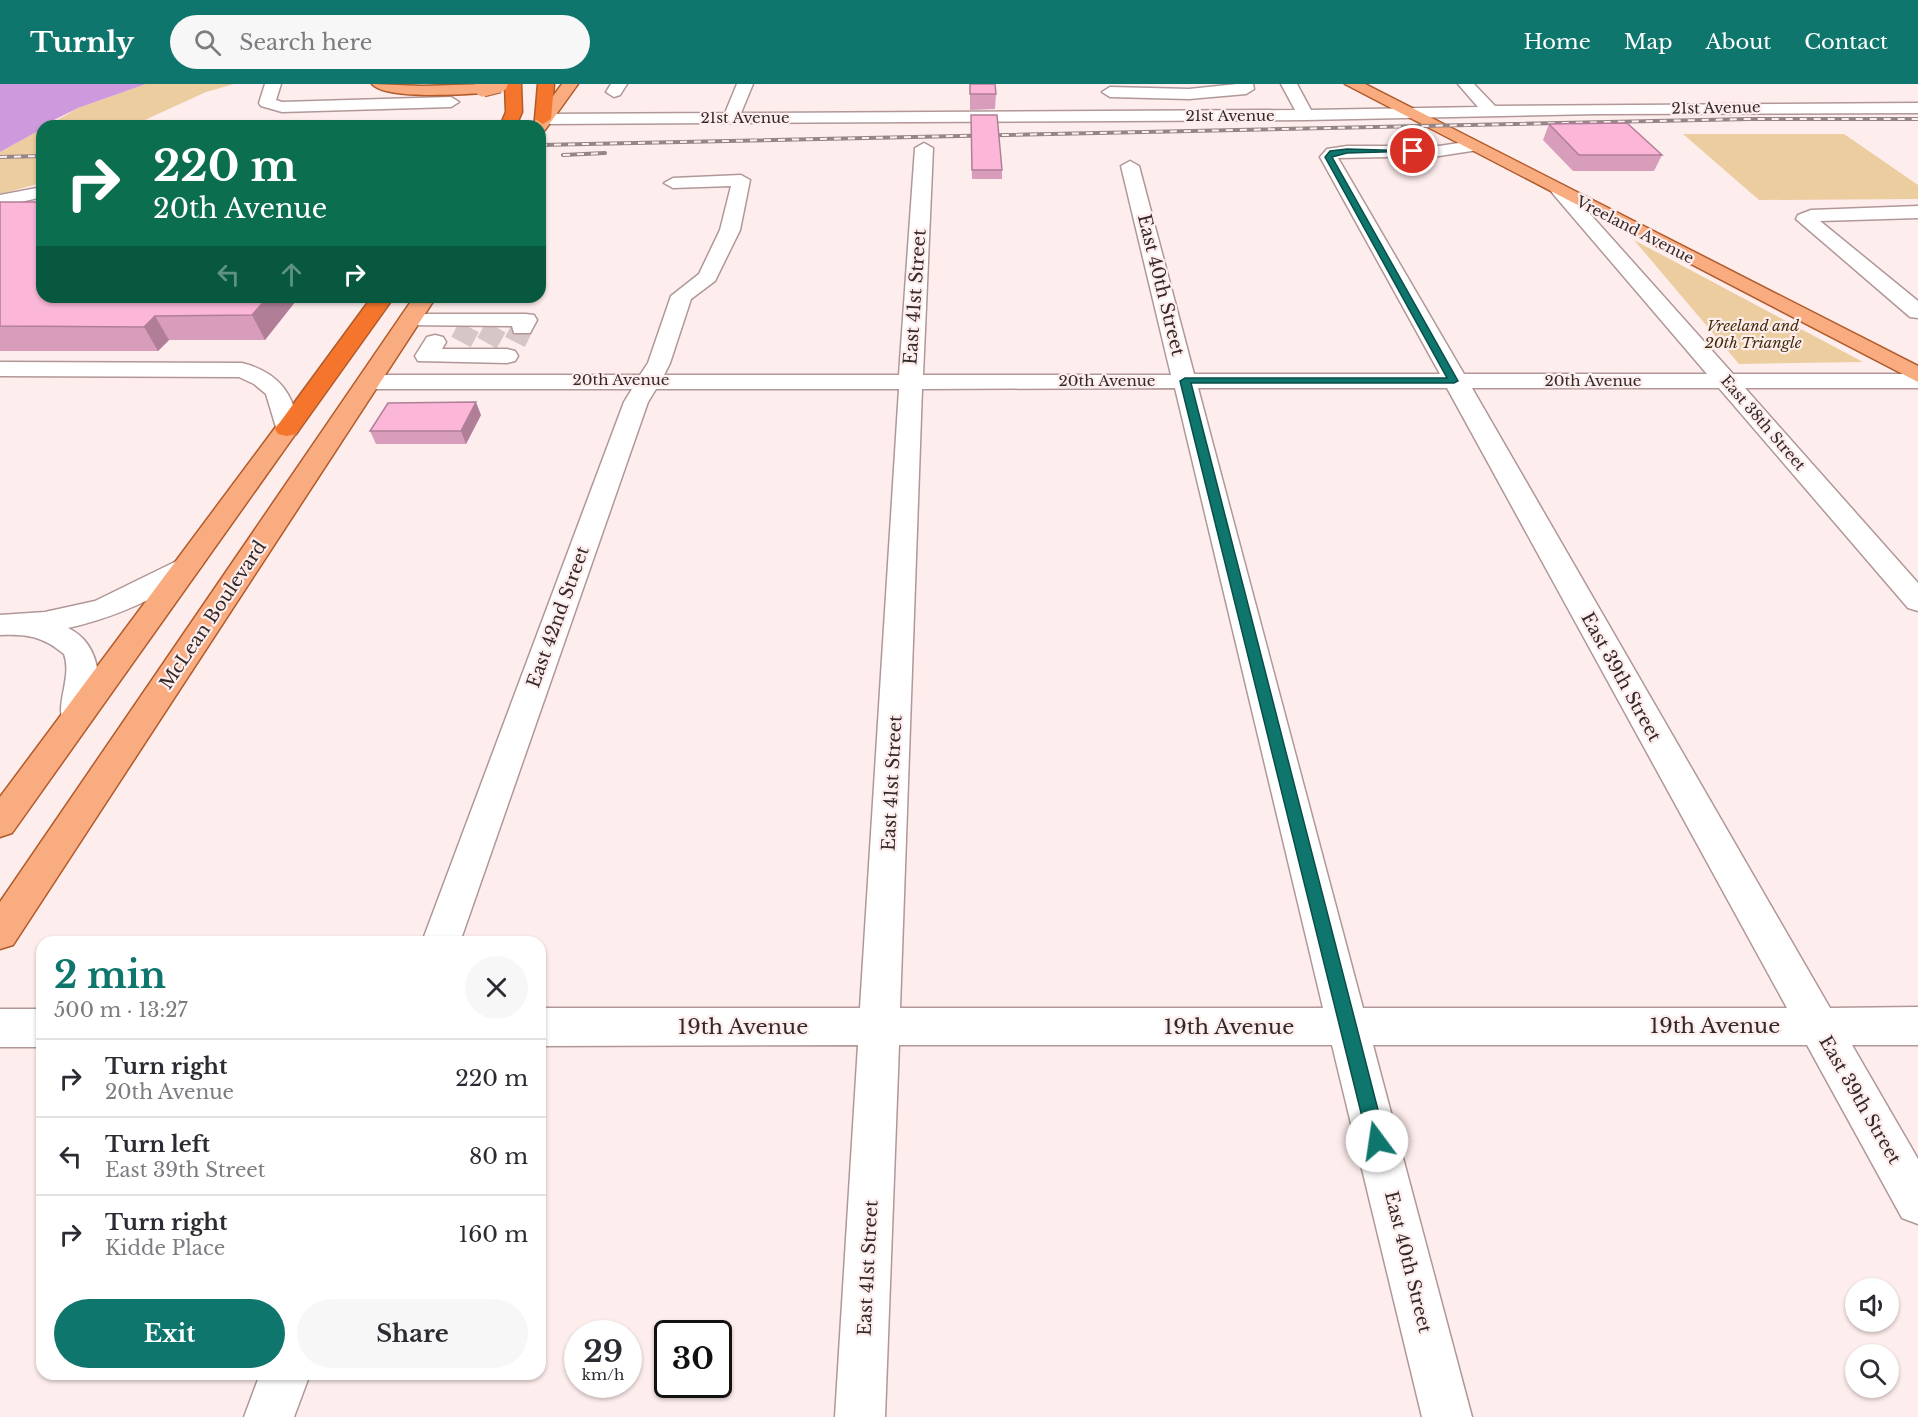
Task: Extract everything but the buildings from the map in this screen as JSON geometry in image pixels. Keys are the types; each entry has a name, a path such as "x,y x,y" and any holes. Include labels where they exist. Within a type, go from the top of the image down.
{"highway":[{"path":"513,84 515,107 513,120"},
{"path":"541,120 546,84"},
{"path":"488,86 503,116 502,120"},
{"path":"287,429 379,303"}],"main road":[{"path":"380,84 423,91 499,84"},
{"path":"543,120 570,84"},
{"name":"Vreeland Avenue","path":"1353,84 1918,375"},
{"name":"McLean Boulevard","path":"0,933 418,309"},
{"path":"4,816 287,429"}],"street":[{"path":"273,84 267,103 282,107 451,102"},
{"path":"731,118 745,84"},
{"path":"1115,116 1109,88 1189,94 1246,89 1245,84"},
{"path":"1289,84 1306,115"},
{"path":"1470,89 1498,93"},
{"path":"1470,89 1491,112"},
{"name":"21st Avenue","path":"546,122 731,118 1306,115 1918,108"},
{"name":"East 39th Street","path":"1472,146 1439,151 1329,154 1331,162 1454,381 1918,1202"},
{"name":"East 41st Street","path":"860,1417 881,1027 910,381 924,148"},
{"name":"East 40th Street","path":"1130,166 1447,1417"},
{"name":"East 42nd Street","path":"443,936 636,402 659,363 681,296 708,277 730,230 741,180 673,183"},
{"name":"East 38th Street","path":"1560,191 1918,601"},
{"path":"0,201 36,193"},
{"path":"1918,212 1811,216 1805,219 1918,312"},
{"path":"418,309 442,330 464,336 518,337"},
{"path":"442,330 426,356 464,336 518,337"},
{"path":"495,380 518,337"},
{"path":"0,369 242,370 261,376 285,404 287,429"},
{"name":"20th Avenue","path":"369,382 495,380 1918,381"},
{"path":"15,625 121,602 189,564"},
{"path":"15,625 60,633 74,646 82,660 84,679 76,718"},
{"name":"19th Avenue","path":"546,1027 1918,1026"},
{"path":"0,1028 36,1028"},
{"path":"269,1417 283,1380"}],"green space":[{"path":"146,84 234,84 206,92 145,120 57,120 78,108"},
{"path":"36,132 36,185 0,194 0,152"},
{"path":"1683,134 1844,134 1918,185 1918,199 1759,200"},
{"name":"Vreeland and 20th Triangle","path":"1634,240 1863,362 1739,364"}],"shaded area":[{"path":"0,84 146,84 78,108 54,120 36,120 36,132 0,152"}],"tunnel":[{"path":"461,342 469,327"},
{"path":"487,343 496,327"},
{"path":"515,342 522,328"}],"railway":[{"path":"546,145 1749,119 1918,119"},
{"path":"563,155 605,153"},
{"path":"0,157 36,156"}],"route":[{"path":"1377,1141 1185,381 1454,381 1329,157 1329,154 1347,151 1413,151"}]}
